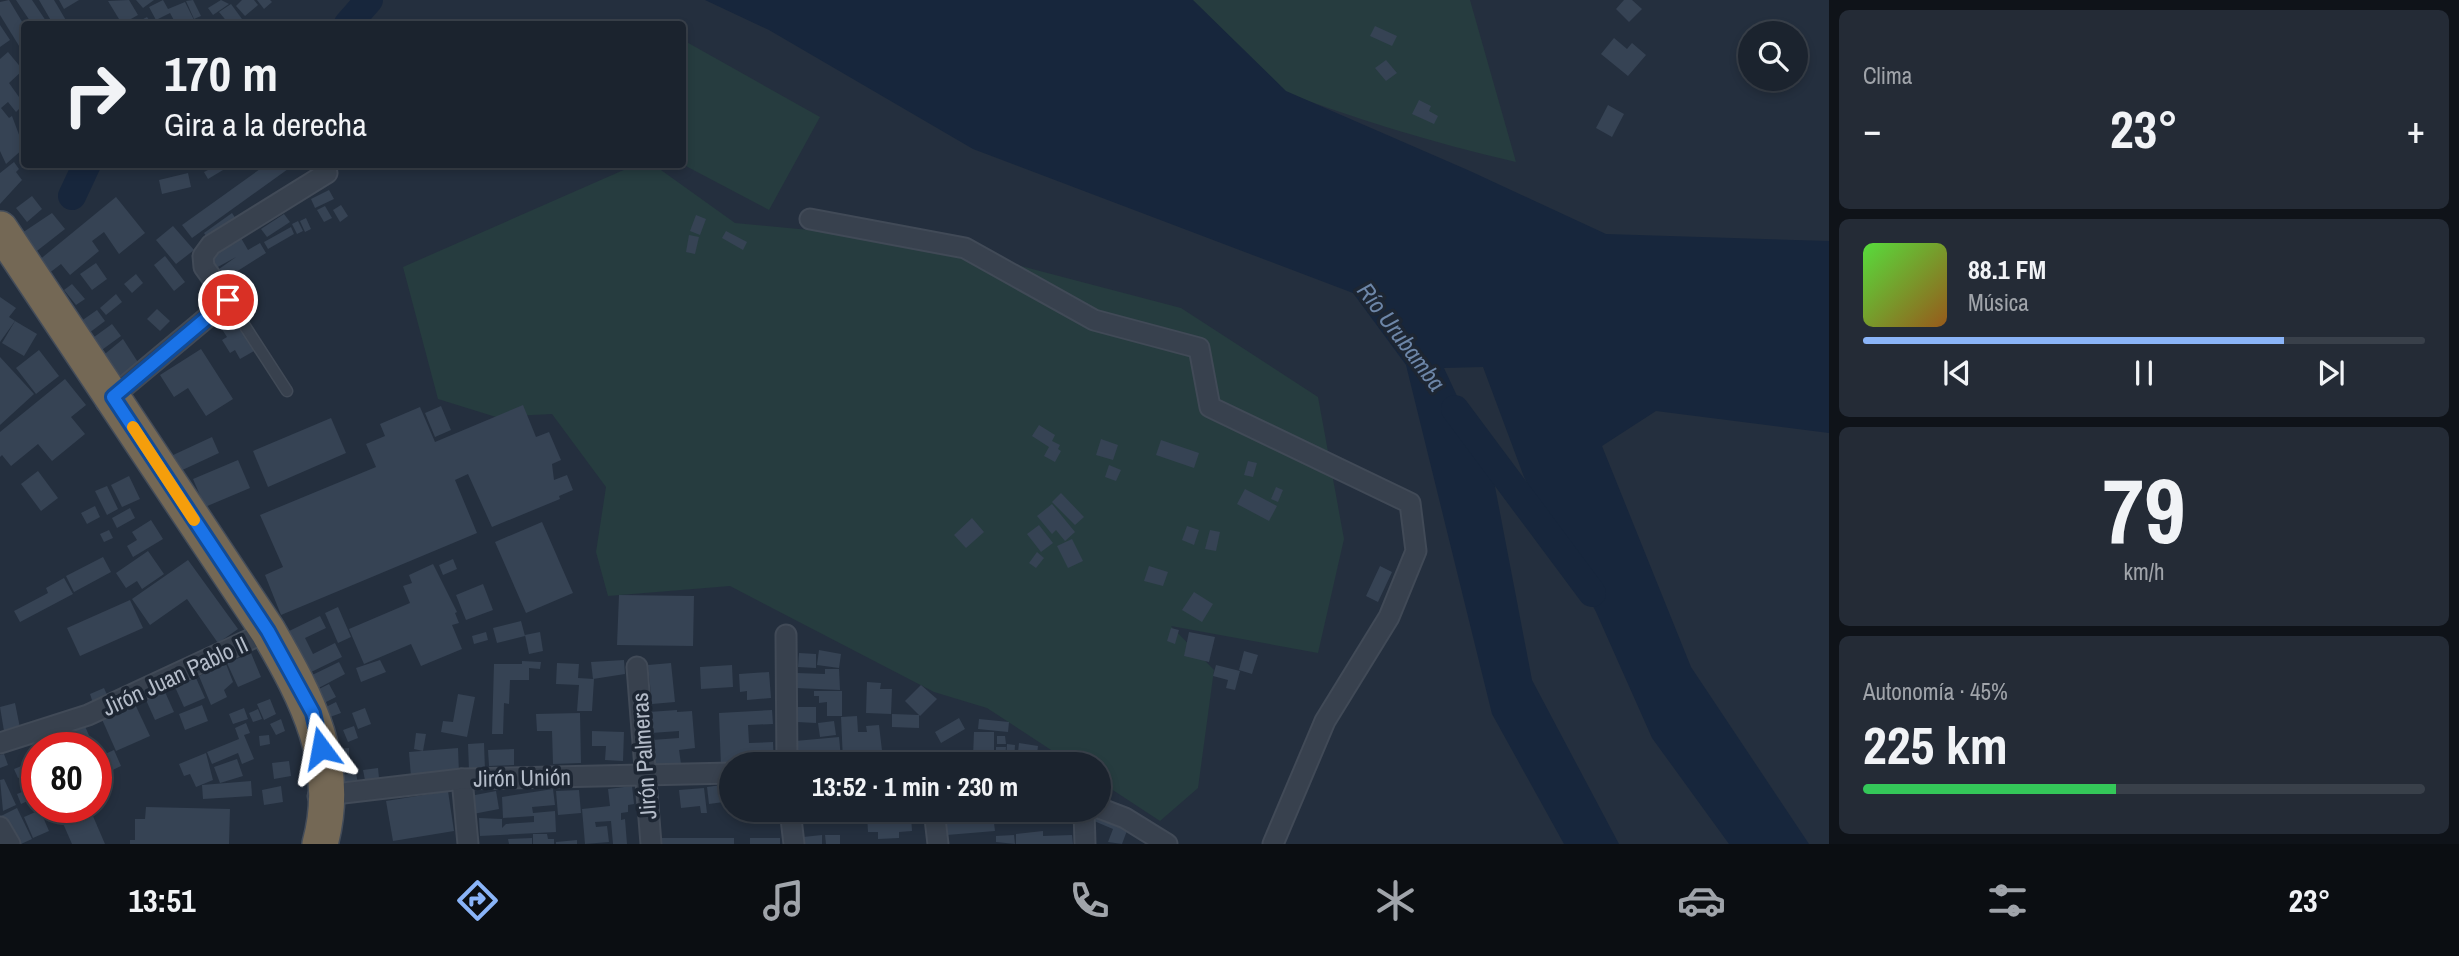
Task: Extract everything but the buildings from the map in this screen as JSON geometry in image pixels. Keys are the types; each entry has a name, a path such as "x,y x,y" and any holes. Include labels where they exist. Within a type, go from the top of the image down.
{"highway":[{"path":"0,229 106,402"},
{"path":"0,254 106,402 262,635 296,707 306,736 321,796 320,844"},
{"path":"304,844 321,796"}],"street":[{"path":"106,402 228,300 204,267 203,256 211,245 327,173"},
{"path":"810,219 965,248 1094,320 1199,348 1210,407 1410,503 1416,551 1389,617 1325,721 1273,844"},
{"name":"Jirón Juan Pablo II","path":"0,743 88,715 262,635"},
{"path":"786,635 786,752"},
{"name":"Jirón Palmeras","path":"637,667 651,844"},
{"name":"Jirón Unión","path":"321,796 462,779 719,773"},
{"path":"462,779 468,844"},
{"path":"1111,813 1125,818 1167,844"},
{"path":"791,822 793,844"},
{"path":"935,822 938,844"},
{"path":"1084,822 1085,844"},
{"path":"0,827 10,844"}],"lane":[{"path":"228,300 287,391"}],"green space":[{"path":"1069,0 1470,0 1516,162 1401,132 1288,94 1178,50"},
{"path":"686,42 820,117 769,210 686,166"},
{"path":"628,168 658,168 735,223 925,241 1181,308 1318,397 1344,539 1318,653 1171,626 1214,670 1198,788 1160,821 1111,789 1111,752 1054,752 987,708 934,692 730,586 608,596 596,552 606,487 552,414 496,417 438,399 403,267"}],"water":[{"path":"705,0 1193,0 1286,91 1606,234 1829,241 1829,433 1656,411 1602,446 1691,667 1809,844 1729,844 1652,738 1596,612 1524,477 1483,367 1444,368 1492,471 1532,680 1619,844 1564,844 1492,714 1406,365 1353,293 973,149 769,30"}],"waterway":[{"path":"351,21 369,0"},
{"path":"72,196 85,168"},
{"name":"Río Urubamba","path":"1455,409 1592,593"}],"slow traffic":[{"path":"133,427 194,520"}],"route":[{"path":"228,300 113,397 268,631 313,713 321,748"}]}
